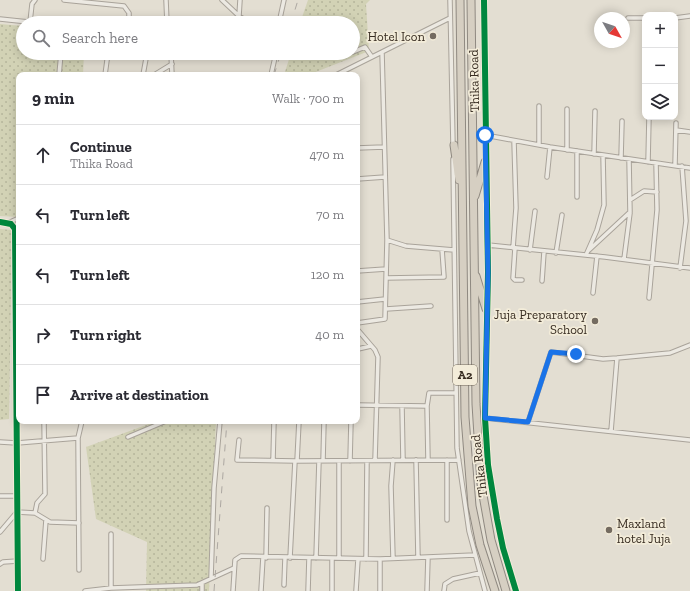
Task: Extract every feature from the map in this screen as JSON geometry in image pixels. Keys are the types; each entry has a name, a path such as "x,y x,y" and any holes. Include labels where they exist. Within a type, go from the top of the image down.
{"highway":[{"name":"Thika Road","path":"460,0 465,417 472,506 480,545 495,591"},
{"name":"Thika Road","path":"471,0 476,404 481,484 491,540 506,591"},
{"path":"454,145 463,200"},
{"path":"473,203 485,162"},
{"path":"474,273 486,309"}],"street":[{"path":"31,16 32,4 35,0"},
{"path":"64,0 124,6 129,13 129,16"},
{"path":"166,0 167,16"},
{"path":"222,0 239,16"},
{"path":"239,16 240,0"},
{"path":"281,16 284,0"},
{"name":"Thika Road","path":"450,0 454,145 455,423 458,460 469,531 485,591"},
{"name":"Thika Road","path":"484,0 485,162 488,245 485,418 488,465 497,519 503,548 516,591"},
{"path":"678,18 690,16"},
{"path":"342,72 450,18"},
{"path":"630,18 642,18"},
{"path":"0,19 16,21"},
{"path":"360,49 365,47 372,57"},
{"path":"360,323 385,319 386,309 387,240 382,52"},
{"path":"59,72 60,60"},
{"path":"105,72 107,60"},
{"path":"144,72 146,60"},
{"path":"172,60 172,72"},
{"path":"272,72 274,60"},
{"path":"159,72 172,64"},
{"path":"539,106 539,145"},
{"path":"566,150 567,109"},
{"path":"594,154 595,111"},
{"path":"648,120 648,162"},
{"path":"621,158 622,121"},
{"path":"675,165 676,123"},
{"path":"676,130 690,132"},
{"path":"485,135 566,150 690,168"},
{"path":"514,141 516,208 513,278 515,280 522,280"},
{"path":"360,148 384,147"},
{"path":"547,177 550,147"},
{"path":"577,151 577,197"},
{"path":"586,255 597,230 604,205 603,155"},
{"path":"624,259 630,212 629,159"},
{"path":"649,298 653,263 657,192 656,163"},
{"path":"680,268 686,221 682,166"},
{"path":"360,179 385,177"},
{"path":"630,200 644,191 657,192"},
{"path":"530,250 535,211"},
{"path":"589,250 630,212"},
{"path":"556,253 562,215"},
{"path":"8,223 16,219"},
{"path":"0,222 14,225 15,229 16,294"},
{"path":"387,240 406,246 454,250"},
{"path":"488,245 544,252 624,259 680,268 690,268"},
{"path":"386,278 444,277 442,249"},
{"path":"542,281 544,252"},
{"path":"593,293 597,256"},
{"path":"360,271 386,269"},
{"path":"360,302 385,299"},
{"path":"386,309 431,306"},
{"path":"360,333 378,357 375,460"},
{"path":"528,422 551,352 603,358 617,358 670,353 690,345"},
{"path":"360,349 371,346"},
{"path":"611,431 617,358"},
{"path":"428,460 427,406 429,393 455,393"},
{"path":"360,405 427,406"},
{"path":"402,406 403,460"},
{"path":"485,418 690,440"},
{"path":"17,424 18,591"},
{"path":"35,513 37,503 45,494 44,424"},
{"path":"79,570 78,438 81,424"},
{"path":"128,438 159,424"},
{"path":"211,578 214,488 220,424"},
{"path":"273,460 274,424"},
{"path":"290,558 299,424"},
{"path":"316,558 324,424"},
{"path":"350,461 351,424"},
{"path":"0,442 17,443 78,438"},
{"path":"239,440 237,460 458,460"},
{"path":"393,460 391,486 393,558"},
{"path":"416,460 418,557"},
{"path":"447,460 447,520"},
{"path":"339,461 339,558"},
{"path":"366,559 367,461"},
{"path":"0,496 17,496"},
{"path":"261,591 267,508"},
{"path":"17,512 35,513 50,522 79,523"},
{"path":"0,532 17,512"},
{"path":"44,559 46,520"},
{"path":"111,534 111,588"},
{"path":"233,591 234,568 237,557 380,559 475,555"},
{"path":"427,591 428,557"},
{"path":"284,584 285,558"},
{"path":"308,591 309,558"},
{"path":"332,558 332,591"},
{"path":"356,591 358,559"},
{"path":"380,559 380,591"},
{"path":"0,564 18,561"},
{"path":"85,591 111,588 181,586 202,582 234,568"},
{"path":"444,591 445,584 450,580 480,573"},
{"path":"202,582 202,591"}],"green space":[{"path":"308,0 370,0 366,4 369,51 360,55 360,16 302,16"},
{"path":"0,24 16,25 16,60 84,60 83,72 16,72 16,217 0,216"},
{"path":"289,60 346,60 316,72 285,72"},
{"path":"0,229 12,230 9,419 0,420"},
{"path":"149,424 216,424 209,591 146,591 147,542 96,519 86,447"}],"railway":[{"path":"293,16 298,0"},
{"path":"275,72 279,60"},
{"path":"214,591 227,424"}],"cycle path":[{"path":"484,0 488,272 485,418 488,465 497,519 503,548 516,591"},
{"path":"0,222 11,224 15,229 16,350"},
{"path":"17,424 18,591"}],"place":[{"name":"Hotel Icon","path":"433,36"},
{"name":"Juja Preparatory School","path":"595,321"},
{"name":"Maxland hotel Juja","path":"609,530"}],"route":[{"path":"485,135 488,245 485,418 528,422 551,352 554,351 576,354"}]}
